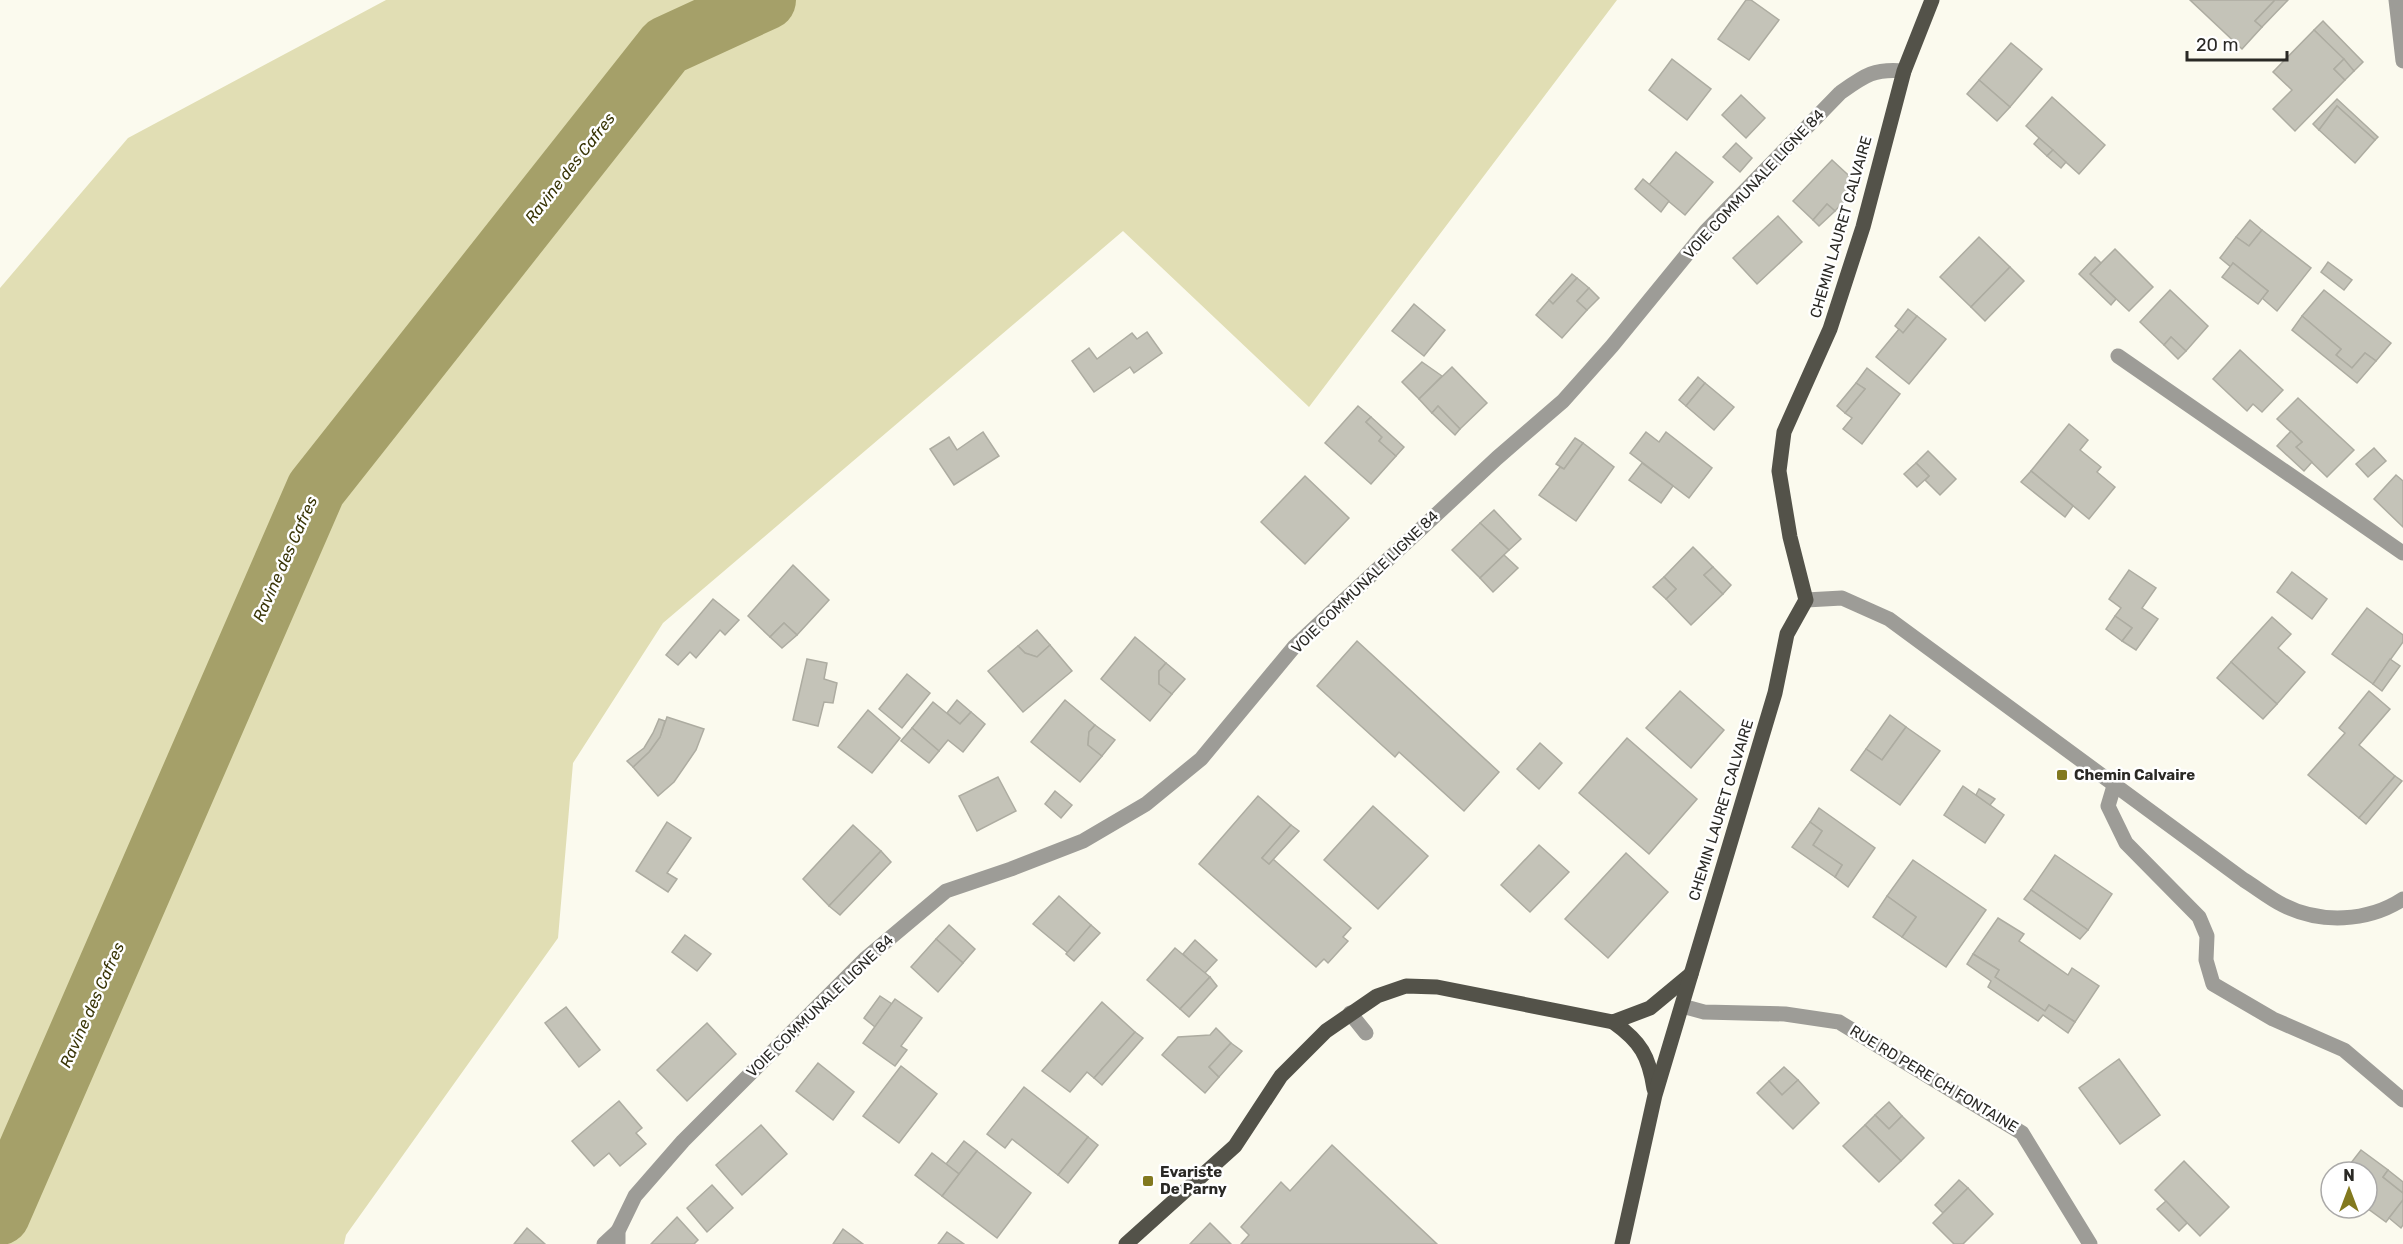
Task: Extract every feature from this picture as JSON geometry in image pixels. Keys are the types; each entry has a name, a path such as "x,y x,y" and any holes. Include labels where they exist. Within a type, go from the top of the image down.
{"main road":[{"name":"CHEMIN LAURET CALVAIRE","path":"1622,1244 1655,1095 1775,693 1787,634 1806,600 1790,537 1779,471 1784,432 1834,317 1863,227 1904,71 1932,0"},
{"path":"1613,1022 1650,1008 1691,974"},
{"path":"1126,1244 1235,1146 1281,1076 1326,1031 1377,996 1406,986 1437,987 1613,1022 1640,1045 1651,1065 1655,1095"}],"street":[{"path":"2396,0 2403,61"},
{"name":"VOIE COMMUNALE LIGNE 84","path":"604,1244 618,1238 635,1196 683,1141 865,959 946,891 1083,841 1146,804 1201,759 1294,647 1497,458 1563,401 1612,346 1706,231 1840,93 1866,75 1886,69 1904,71"},
{"path":"2118,356 2403,554"},
{"path":"1806,600 1842,598 1889,619 2114,786 2244,880 2283,905 2314,917 2353,918 2391,907 2403,899"},
{"path":"2114,786 2108,806 2126,843 2199,917 2207,936 2206,960 2213,984 2273,1019 2343,1050 2403,1100"},
{"name":"RUE RD PERE CH FONTAINE","path":"1682,1006 1704,1012 1785,1014 1839,1022 2022,1133 2090,1244"},
{"path":"1350,1013 1366,1033"}],"shaded area":[{"path":"386,0 1617,0 1309,407 1123,231 663,623 573,763 558,938 346,1235 344,1244 0,1244 0,288 128,138"}],"building":[{"path":"1746,0 1751,0 1779,20 1749,60 1718,39"},
{"path":"2190,0 2275,0 2255,21 2262,27 2242,49"},
{"path":"2275,0 2288,0 2262,27 2255,21"},
{"path":"2323,21 2363,62 2354,71 2314,30"},
{"path":"2314,30 2344,59 2334,69 2345,80 2295,131 2273,109 2292,90 2273,72"},
{"path":"2011,43 2042,69 2010,107 1979,80"},
{"path":"1672,59 1711,89 1687,120 1649,90"},
{"path":"2344,59 2354,71 2345,80 2334,69"},
{"path":"1979,80 2010,107 1997,121 1967,94"},
{"path":"1741,95 1765,118 1746,138 1722,115"},
{"path":"2052,97 2105,145 2079,174 2026,126"},
{"path":"2337,99 2378,137 2375,140 2337,106 2319,130 2313,124"},
{"path":"2337,106 2375,140 2355,163 2319,130"},
{"path":"2039,138 2053,150 2047,156 2034,144"},
{"path":"1736,143 1752,158 1740,172 1723,157"},
{"path":"2053,150 2066,162 2061,168 2047,156"},
{"path":"1676,152 1713,182 1685,215 1649,185"},
{"path":"1832,160 1859,185 1835,211 1827,204 1813,220 1793,201"},
{"path":"1643,179 1669,201 1661,212 1635,189"},
{"path":"1827,204 1835,211 1819,226 1813,220"},
{"path":"1778,216 1802,242 1757,284 1733,258"},
{"path":"2250,220 2262,230 2249,246 2236,237"},
{"path":"2262,230 2311,268 2277,311 2262,298 2268,291 2233,263 2231,267 2220,258 2236,237 2249,246"},
{"path":"1979,237 2010,267 1971,307 1940,277"},
{"path":"2115,249 2153,287 2129,311 2090,274"},
{"path":"2095,257 2101,263 2090,274 2116,299 2111,305 2079,274"},
{"path":"2328,262 2352,280 2344,290 2321,272"},
{"path":"2233,263 2268,291 2258,304 2222,277"},
{"path":"2010,267 2024,281 1985,321 1971,307"},
{"path":"1572,274 1577,278 1553,304 1549,300"},
{"path":"1577,278 1589,288 1577,301 1587,310 1562,338 1536,315 1549,300 1553,304"},
{"path":"1589,288 1599,298 1587,310 1577,301"},
{"path":"2170,290 2208,326 2186,351 2171,337 2164,345 2140,322"},
{"path":"2324,290 2391,343 2376,361 2365,353 2352,368 2336,355 2341,349 2302,316"},
{"path":"1414,304 1445,330 1424,356 1392,331"},
{"path":"1908,309 1917,316 1903,333 1895,326"},
{"path":"1917,316 1946,339 1909,384 1876,357 1899,329 1903,333"},
{"path":"2302,316 2341,349 2336,355 2352,368 2365,353 2376,361 2357,383 2292,330"},
{"path":"1147,332 1162,353 1134,373 1130,367 1094,392 1072,361 1089,348 1097,359 1132,333 1137,339"},
{"path":"2171,337 2186,351 2178,359 2164,345"},
{"path":"2240,350 2283,390 2262,412 2253,404 2247,411 2213,379"},
{"path":"1422,362 1442,376 1419,399 1402,382"},
{"path":"1452,367 1487,403 1460,429 1438,406 1432,413 1419,399"},
{"path":"1867,368 1900,394 1862,444 1843,429 1852,418 1845,413 1865,389 1856,383"},
{"path":"1698,377 1705,383 1686,406 1679,400"},
{"path":"1705,383 1734,407 1714,430 1686,406"},
{"path":"1856,383 1865,389 1845,413 1837,406"},
{"path":"2298,398 2354,450 2327,477 2296,447 2302,442 2277,419"},
{"path":"1358,406 1371,417 1366,422 1382,437 1379,441 1396,456 1371,484 1325,443"},
{"path":"1438,406 1460,429 1455,435 1432,413"},
{"path":"1371,417 1404,447 1396,456 1379,441 1382,437 1366,422"},
{"path":"2069,424 2088,440 2080,450 2101,467 2097,472 2115,487 2089,519 2031,471"},
{"path":"2291,431 2302,442 2296,447 2312,462 2304,471 2277,446"},
{"path":"983,432 999,456 954,485 930,449 949,437 957,450"},
{"path":"1646,432 1659,442 1666,432 1712,468 1689,498 1630,453"},
{"path":"1575,438 1583,443 1564,469 1556,464"},
{"path":"1583,443 1614,467 1576,521 1539,495 1560,467 1564,469"},
{"path":"2374,448 2386,461 2368,477 2356,464"},
{"path":"1928,451 1956,479 1940,495 1925,480 1929,476 1916,463"},
{"path":"1642,463 1673,486 1661,503 1629,480"},
{"path":"1916,463 1929,476 1917,487 1904,474"},
{"path":"2031,471 2073,506 2065,517 2021,482"},
{"path":"2396,475 2403,481 2403,527 2374,499"},
{"path":"1305,476 1349,518 1305,564 1261,522"},
{"path":"1494,510 1521,539 1509,550 1480,523"},
{"path":"1480,523 1509,550 1480,578 1452,550"},
{"path":"1693,547 1713,567 1704,575 1723,594 1691,625 1666,599 1676,589 1664,577"},
{"path":"1504,555 1518,568 1493,592 1480,578"},
{"path":"793,565 829,600 797,635 784,623 770,637 748,616"},
{"path":"1713,567 1731,585 1723,594 1704,575"},
{"path":"2129,570 2156,588 2142,608 2158,619 2136,650 2122,641 2132,628 2115,616 2121,608 2109,599"},
{"path":"2292,572 2327,599 2312,619 2277,592"},
{"path":"1664,577 1676,589 1666,599 1653,587"},
{"path":"713,599 739,620 725,635 720,630 696,658 690,652 678,665 666,655"},
{"path":"2367,608 2403,635 2403,642 2373,684 2332,654"},
{"path":"2115,616 2132,628 2122,641 2106,629"},
{"path":"2272,617 2291,634 2278,648 2305,672 2277,704 2231,662"},
{"path":"784,623 797,635 782,648 770,637"},
{"path":"1037,630 1050,645 1037,657 1025,653 1018,646"},
{"path":"1135,637 1166,663 1159,671 1159,684 1172,694 1150,721 1101,679"},
{"path":"1357,641 1499,772 1464,811 1399,752 1395,757 1317,686"},
{"path":"1050,645 1072,671 1023,712 988,671 1018,646 1025,653 1037,657"},
{"path":"807,659 827,663 824,679 837,683 833,703 824,702 818,726 793,720"},
{"path":"2390,659 2400,666 2382,691 2373,684"},
{"path":"2231,662 2277,704 2263,719 2217,678"},
{"path":"1166,663 1185,679 1172,694 1159,684 1159,671"},
{"path":"907,674 930,693 902,728 879,709"},
{"path":"1680,691 1724,730 1691,768 1646,728"},
{"path":"2369,691 2390,709 2359,745 2395,776 2359,818 2308,775 2345,733 2339,728"},
{"path":"957,700 971,712 960,724 947,713"},
{"path":"1065,700 1095,725 1089,732 1088,745 1102,756 1080,782 1031,742"},
{"path":"933,702 960,724 971,712 985,724 963,752 948,740 939,751 912,728"},
{"path":"868,710 900,738 872,773 838,747"},
{"path":"1890,715 1906,727 1882,760 1866,749"},
{"path":"667,717 704,729 696,750 674,782 658,796 633,767 649,752 660,737"},
{"path":"659,719 665,721 660,737 649,752 633,767 627,761 644,748"},
{"path":"1095,725 1115,740 1102,756 1088,745 1089,732"},
{"path":"1906,727 1940,751 1900,805 1851,770 1866,749 1882,760"},
{"path":"912,728 939,751 929,763 901,741"},
{"path":"1627,738 1697,799 1649,854 1579,793"},
{"path":"1540,743 1562,763 1539,789 1517,769"},
{"path":"2395,776 2402,781 2366,824 2359,818"},
{"path":"998,777 1016,811 977,831 959,796"},
{"path":"1963,786 2004,815 1985,843 1944,815"},
{"path":"1979,789 1995,799 1990,805 1976,795"},
{"path":"1055,791 1072,805 1061,818 1045,804"},
{"path":"1258,796 1291,825 1262,858 1269,864 1273,859 1351,928 1343,937 1348,941 1328,963 1324,959 1316,967 1199,864"},
{"path":"1373,806 1428,856 1378,909 1324,860"},
{"path":"1819,808 1875,848 1848,887 1835,877 1842,865 1813,845 1822,831 1810,822"},
{"path":"667,822 691,838 667,873 677,879 668,892 636,871"},
{"path":"1810,822 1822,831 1813,845 1842,865 1835,877 1792,847"},
{"path":"853,825 881,851 829,906 803,879"},
{"path":"1291,825 1299,831 1269,864 1262,858"},
{"path":"1539,845 1569,872 1530,912 1501,885"},
{"path":"881,851 891,862 840,915 829,906"},
{"path":"1626,853 1668,892 1608,958 1565,919"},
{"path":"2055,855 2112,894 2088,930 2031,890"},
{"path":"1913,860 1986,910 1946,967 1902,937 1916,917 1887,896"},
{"path":"2031,890 2088,930 2080,939 2024,899"},
{"path":"1059,896 1091,925 1068,953 1033,924"},
{"path":"1887,896 1916,917 1902,937 1873,917"},
{"path":"1998,918 2024,934 2019,941 2068,975 2072,968 2099,986 2075,1022 2049,1005 2045,1011 1995,977 1999,970 1973,954"},
{"path":"949,925 975,949 963,963 936,939"},
{"path":"1091,925 1100,933 1074,961 1066,954"},
{"path":"685,935 711,954 697,971 672,952"},
{"path":"936,939 963,963 938,992 911,967"},
{"path":"1195,940 1217,960 1204,974 1183,954"},
{"path":"1175,948 1210,977 1180,1009 1147,980"},
{"path":"1973,954 1999,970 1995,977 2045,1011 2049,1005 2075,1022 2068,1033 2043,1015 2038,1021 1988,987 1991,981 1967,964"},
{"path":"1210,977 1217,986 1189,1017 1180,1009"},
{"path":"880,996 892,1004 875,1027 864,1018"},
{"path":"895,999 922,1018 901,1046 907,1050 895,1066 863,1043"},
{"path":"1102,1002 1135,1032 1094,1078 1087,1072 1070,1092 1042,1071"},
{"path":"566,1007 600,1050 579,1067 545,1023"},
{"path":"707,1023 736,1054 687,1101 657,1070"},
{"path":"1216,1028 1231,1043 1209,1067 1219,1077 1205,1093 1162,1055 1178,1037 1210,1035"},
{"path":"1135,1032 1143,1038 1102,1085 1094,1078"},
{"path":"1231,1043 1242,1051 1219,1077 1209,1067"},
{"path":"2119,1059 2160,1115 2120,1144 2079,1088"},
{"path":"818,1063 854,1092 833,1120 796,1091"},
{"path":"901,1066 937,1094 899,1143 863,1116"},
{"path":"1784,1067 1798,1080 1782,1095 1769,1081"},
{"path":"1798,1080 1819,1103 1793,1129 1757,1093 1769,1081 1782,1095"},
{"path":"1024,1087 1088,1137 1058,1175 1012,1139 1005,1148 987,1134"},
{"path":"619,1101 642,1128 636,1133 646,1144 620,1166 609,1153 594,1166 572,1141"},
{"path":"1889,1102 1902,1116 1889,1129 1875,1115"},
{"path":"1875,1115 1889,1129 1902,1116 1924,1138 1901,1161 1865,1125"},
{"path":"761,1125 787,1154 742,1195 716,1165"},
{"path":"1865,1125 1901,1161 1879,1182 1843,1146"},
{"path":"1088,1137 1098,1145 1068,1183 1058,1175"},
{"path":"964,1141 977,1151 959,1174 946,1164"},
{"path":"1332,1145 1437,1244 1241,1244 1249,1235 1241,1227 1281,1182 1290,1191"},
{"path":"2361,1150 2374,1160 2353,1160"},
{"path":"977,1151 1031,1193 997,1238 942,1196"},
{"path":"932,1153 959,1174 942,1196 915,1175"},
{"path":"2184,1161 2229,1207 2200,1236 2155,1190"},
{"path":"2379,1163 2388,1170 2383,1177 2403,1193 2403,1200 2386,1222 2379,1217"},
{"path":"2388,1170 2403,1182 2403,1193 2383,1177"},
{"path":"1959,1180 1968,1188 1943,1213 1935,1205"},
{"path":"712,1185 733,1208 707,1232 687,1208"},
{"path":"1968,1188 1993,1214 1963,1244 1954,1244 1933,1223"},
{"path":"2403,1200 2403,1225 2401,1228 2389,1218"},
{"path":"2166,1201 2187,1223 2179,1231 2157,1209"},
{"path":"677,1217 698,1240 694,1244 651,1244"},
{"path":"1210,1223 1231,1244 1190,1244"},
{"path":"527,1228 545,1244 514,1244"},
{"path":"843,1229 863,1244 833,1244"},
{"path":"947,1232 964,1244 938,1244"}],"waterway":[{"name":"Ravine des Cafres","path":"0,1215 316,489 666,46 766,0"}],"place":[{"name":"Chemin Calvaire","path":"2062,775"},
{"name":"Evariste De Parny","path":"1148,1181"}]}
